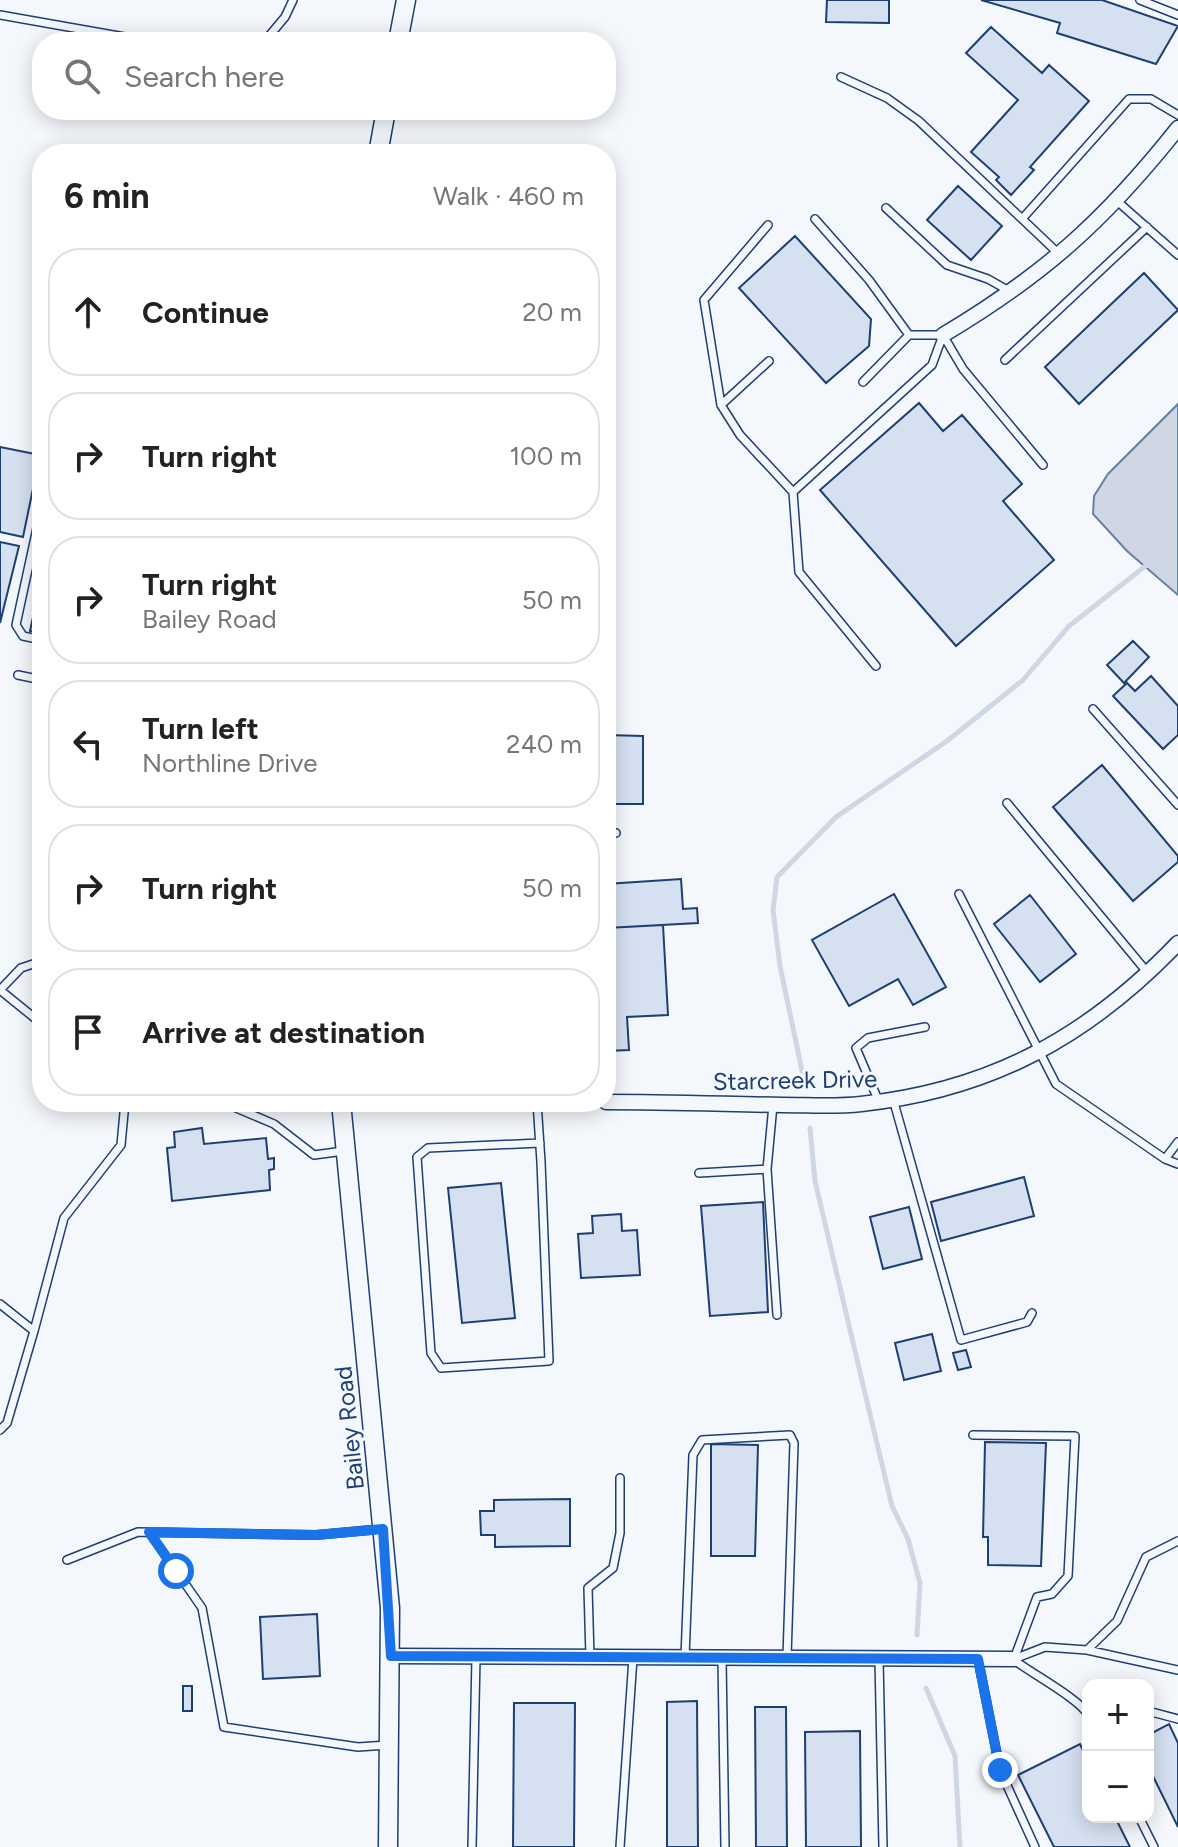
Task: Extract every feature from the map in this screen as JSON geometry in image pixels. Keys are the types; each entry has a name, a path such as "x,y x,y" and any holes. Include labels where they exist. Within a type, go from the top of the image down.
{"street":[{"path":"400,32 406,0"},
{"path":"380,144 384,120"},
{"path":"943,335 1012,293 1060,256 1117,201 1178,128"},
{"name":"Starcreek Drive","path":"616,1102 773,1105 886,1100 933,1092 992,1075 1075,1033 1148,974 1178,943"},
{"name":"Bailey Road","path":"342,1112 383,1529 391,1656 388,1847"},
{"path":"391,1656 1014,1659"}],"lane":[{"path":"272,32 285,17 293,0"},
{"path":"1140,0 1178,15"},
{"path":"0,15 96,32"},
{"path":"841,77 887,98 919,121 1060,256"},
{"path":"1022,219 1129,99 1151,99 1178,115"},
{"path":"1117,201 1178,255"},
{"path":"886,208 947,265 988,279 1012,293"},
{"path":"815,219 869,280 909,335"},
{"path":"768,225 704,300 721,405 740,435 793,492 799,572 876,666"},
{"path":"1005,360 1147,227"},
{"path":"863,382 909,335 943,335"},
{"path":"943,335 963,369 1043,465"},
{"path":"793,492 932,365 943,335"},
{"path":"721,405 769,361"},
{"path":"32,551 16,625 23,636 32,638"},
{"path":"18,675 32,678"},
{"path":"1093,709 1178,805"},
{"path":"1007,803 1148,974"},
{"path":"959,894 1039,1053 1063,1091 1089,1104 1165,1159 1178,1164"},
{"path":"32,964 21,968 0,990 32,1016"},
{"path":"925,1027 868,1038 856,1048 886,1100 961,1340 1027,1322 1032,1313"},
{"path":"773,1105 767,1169 777,1315"},
{"path":"0,1430 7,1423 64,1218 121,1145 124,1112"},
{"path":"246,1112 274,1124 314,1155 344,1151"},
{"path":"538,1112 540,1143 549,1361 441,1368 431,1353 417,1157 428,1148 540,1143"},
{"path":"1165,1159 1178,1142"},
{"path":"699,1173 767,1169"},
{"path":"0,1304 34,1331"},
{"path":"685,1658 693,1455 697,1445 702,1440 790,1435 794,1443 787,1659"},
{"path":"973,1435 1075,1436 1068,1576 1052,1594 1037,1597 1014,1659"},
{"path":"590,1657 588,1588 613,1568 620,1533 620,1478"},
{"path":"67,1560 138,1532 316,1535 383,1529"},
{"path":"149,1532 202,1608 224,1727 358,1747 389,1745"},
{"path":"1087,1650 1117,1621 1146,1557 1178,1541"},
{"path":"1014,1659 1045,1647 1087,1650 1178,1670"},
{"path":"472,1847 476,1657"},
{"path":"620,1847 633,1658"},
{"path":"722,1659 725,1847"},
{"path":"879,1659 883,1847"},
{"path":"978,1659 1000,1770 1035,1847"},
{"path":"1014,1659 1048,1686 1082,1702"},
{"path":"1154,1713 1178,1719"},
{"path":"1142,1823 1154,1847"}],"shaded area":[{"path":"1178,404 1178,595 1127,551 1093,514 1094,496 1108,474"}],"building":[{"path":"827,0 889,0 889,23 826,22"},
{"path":"981,0 1102,0 1178,26 1156,64 1057,33 1060,23"},
{"path":"991,27 1042,73 1049,65 1089,101 1030,167 1034,170 1011,195 996,180 999,177 971,152 1018,100 966,53"},
{"path":"958,186 1002,226 971,260 927,220"},
{"path":"795,236 871,319 869,346 826,383 739,288"},
{"path":"1144,273 1178,310 1079,404 1045,367"},
{"path":"919,403 943,431 962,415 1022,484 1003,501 1054,560 956,646 820,490"},
{"path":"0,447 32,453 32,494 23,537 0,532"},
{"path":"0,542 19,546 0,623"},
{"path":"1133,641 1149,657 1124,683 1107,665"},
{"path":"1151,676 1178,706 1178,735 1163,749 1113,696 1127,683 1135,691"},
{"path":"616,735 643,736 643,804 616,804"},
{"path":"1102,765 1178,856 1178,862 1133,901 1053,807"},
{"path":"681,879 683,909 697,908 698,923 616,927 616,883"},
{"path":"894,894 946,987 913,1005 898,979 849,1006 812,940"},
{"path":"1030,895 1076,954 1040,982 994,924"},
{"path":"663,925 668,1015 627,1017 629,1050 616,1051 616,927"},
{"path":"202,1128 204,1144 266,1138 268,1159 274,1158 274,1169 269,1170 270,1190 172,1201 167,1148 175,1147 174,1132"},
{"path":"1024,1177 1034,1216 941,1241 931,1202"},
{"path":"501,1183 515,1318 462,1323 448,1188"},
{"path":"763,1202 768,1312 710,1316 701,1206"},
{"path":"909,1207 922,1259 883,1269 870,1217"},
{"path":"621,1214 622,1231 637,1230 640,1275 581,1278 578,1234 593,1233 592,1216"},
{"path":"932,1334 941,1371 904,1380 895,1343"},
{"path":"966,1350 971,1367 958,1370 953,1353"},
{"path":"985,1442 1046,1443 1041,1566 988,1565 988,1537 983,1537"},
{"path":"711,1444 758,1445 755,1556 711,1556"},
{"path":"570,1499 570,1546 495,1547 495,1535 481,1535 480,1511 494,1511 494,1500"},
{"path":"317,1614 320,1676 263,1679 260,1617"},
{"path":"183,1686 192,1686 192,1711 183,1711"},
{"path":"697,1701 698,1847 667,1847 667,1702"},
{"path":"514,1703 575,1703 574,1847 513,1847"},
{"path":"755,1707 786,1707 787,1847 756,1847"},
{"path":"1169,1724 1178,1743 1178,1827 1154,1778 1154,1732"},
{"path":"860,1731 861,1847 806,1847 805,1732"},
{"path":"1080,1744 1082,1823 1118,1823 1130,1847 1054,1847 1018,1775"}],"waterway":[{"path":"805,1085 780,966 773,910 777,877 836,817 947,741 1023,680 1069,626 1148,564"},
{"path":"810,1128 815,1181 892,1506 908,1539 920,1583 917,1635"},
{"path":"926,1688 955,1756 960,1847"}],"route":[{"path":"176,1571 149,1532 316,1535 383,1529 391,1656 978,1659 1000,1770"}]}
